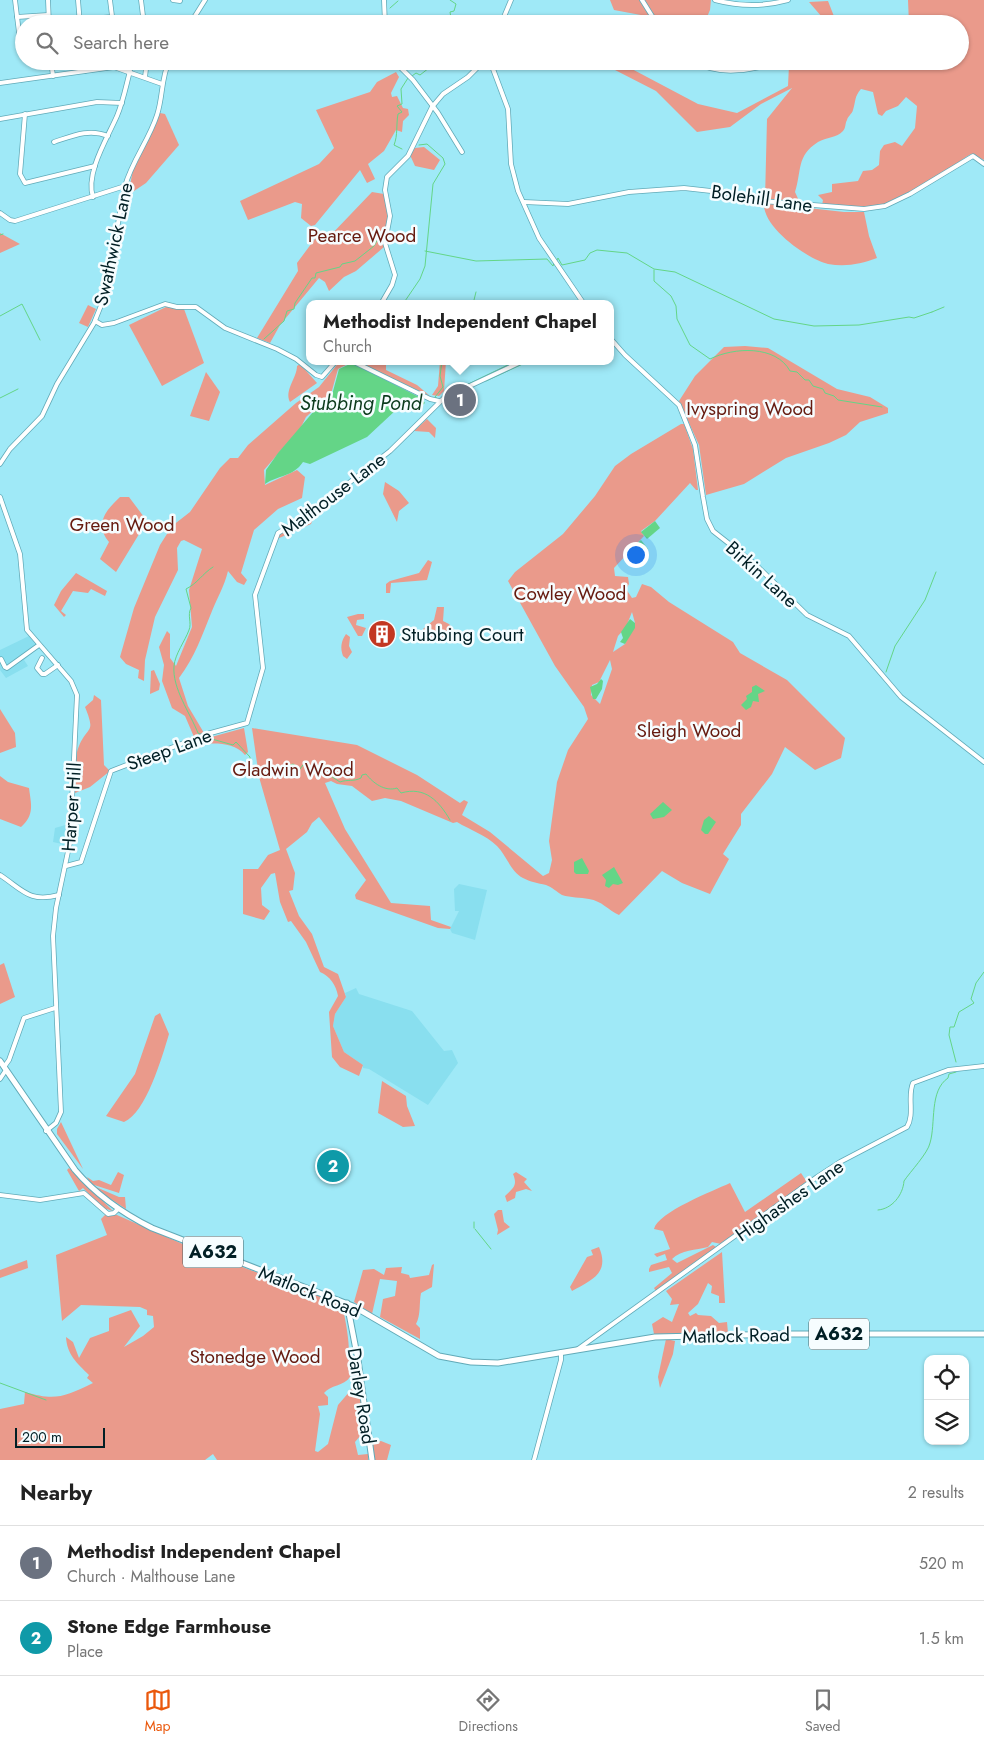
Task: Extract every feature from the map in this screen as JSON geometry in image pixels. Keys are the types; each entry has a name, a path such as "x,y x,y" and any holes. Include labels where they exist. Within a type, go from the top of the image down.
{"main road":[{"name":"Matlock Road","path":"0,1061 46,1131 88,1186 118,1210 152,1228 347,1303 423,1347 447,1358 498,1363 655,1337 782,1334 984,1334"},
{"name":"Darley Road","path":"347,1303 358,1360 372,1460"}],"street":[{"path":"15,0 17,15"},
{"path":"48,0 48,15"},
{"path":"78,0 79,15"},
{"path":"110,0 112,15"},
{"path":"141,0 143,15"},
{"path":"173,0 180,1"},
{"path":"196,15 205,0"},
{"path":"384,0 385,15"},
{"path":"505,15 511,0"},
{"path":"642,0 651,15"},
{"path":"715,0 728,4 765,6 788,0"},
{"path":"52,70 53,76"},
{"path":"0,83 92,70"},
{"path":"124,70 162,84"},
{"path":"145,78 146,70"},
{"name":"Swathwick Lane","path":"0,464 10,449 42,416 57,384 95,320 104,298 124,186 158,114 162,84 166,70"},
{"path":"403,70 432,107 462,152"},
{"path":"383,300 392,285 395,275 385,243 390,216 385,190 386,180 393,169 408,156 432,107 443,94 475,70"},
{"path":"493,70 508,109 511,164 514,180 536,232 553,261 581,300"},
{"path":"724,70 738,70"},
{"path":"93,197 91,193 95,166 122,103 130,72"},
{"path":"0,119 96,102 122,103"},
{"path":"25,114 20,174 25,183 95,166"},
{"path":"54,142 85,132 100,132 108,136"},
{"name":"Bolehill Lane","path":"524,202 561,204 629,192 684,188 729,193 762,201 864,209 885,206 910,194 973,156 984,164"},
{"path":"0,213 16,222 124,186"},
{"path":"95,320 102,325 114,323 165,304 196,307 225,328 259,340 296,359 316,375 322,376 332,365"},
{"name":"Birkin Lane","path":"614,343 679,405 695,445 706,512 713,531 755,564 806,615 849,636 901,697 984,762"},
{"path":"360,365 430,399 439,401"},
{"name":"Malthouse Lane","path":"248,723 263,668 255,594 278,533 309,514 390,451 439,401 516,365"},
{"path":"430,399 432,409"},
{"name":"Harper Hill","path":"0,497 20,554 27,630 71,681 77,695 70,842 53,936 61,1112 56,1124 46,1131"},
{"path":"1,659 5,668 7,668 39,645"},
{"path":"42,658 37,668 42,674 58,665"},
{"name":"Steep Lane","path":"66,866 81,862 111,771 207,734 248,723"},
{"path":"0,875 32,897 49,898 59,895"},
{"path":"0,1078 9,1060 24,1018 55,1008"},
{"name":"Highashes Lane","path":"575,1350 817,1177 840,1162 907,1127 910,1121 913,1083 948,1070 984,1066"},
{"path":"0,1195 40,1200 84,1193 100,1209 108,1214 118,1210"},
{"path":"534,1460 561,1360 561,1352"}],"shaded area":[{"path":"29,636 38,648 24,660 28,666 6,678 0,670 0,650"},
{"path":"69,824 66,850 62,850 62,844 53,842 55,828"},
{"path":"459,884 487,890 475,940 452,933 450,929 459,911 455,911 454,889"},
{"path":"356,988 359,994 412,1011 444,1051 452,1050 458,1063 428,1105 369,1069 363,1068 363,1065 344,1052 333,1026 335,1014 346,997 345,993"}],"green space":[{"path":"610,0 711,0 708,15 641,15 614,10"},
{"path":"908,0 984,0 984,160 971,154 907,195 877,207 861,208 822,205 823,200 818,195 832,192 832,184 858,181 863,171 872,170 879,165 880,151 884,145 895,142 902,146 915,128 917,106 906,97 898,106 886,111 882,116 878,114 873,92 861,89 843,131 838,135 818,142 811,147 803,158 795,192 800,203 765,199 767,119 792,88 761,104 730,127 697,132 656,91 615,70 634,70 698,104 737,113 788,86 789,70 969,70 969,15 909,15"},
{"path":"828,1 833,15 820,15 809,2"},
{"path":"396,72 399,77 391,93 392,97 397,96 403,108 408,109 409,115 403,121 402,132 396,130 384,151 368,164 375,179 367,183 360,170 315,225 311,226 301,218 302,204 295,202 248,220 240,201 319,164 334,148 316,110 370,92 377,82"},
{"path":"160,113 165,114 179,145 146,183 128,195 133,170"},
{"path":"424,147 440,160 434,170 415,166 410,155 415,148"},
{"name":"Pearce Wood","path":"372,192 384,194 389,218 384,247 356,271 344,277 329,291 325,282 319,278 280,325 270,343 257,338 298,271 297,263 320,232 328,238"},
{"path":"764,203 844,212 864,212 869,236 877,258 847,265 828,264 819,261 798,249 778,232 765,212"},
{"path":"0,233 20,244 0,253"},
{"path":"88,305 96,309 88,327 79,323"},
{"path":"166,307 184,309 204,363 162,386 129,325"},
{"name":"Ivyspring Wood","path":"724,347 768,348 837,389 870,397 888,408 888,413 860,422 846,435 829,443 786,458 744,484 706,495 699,445 679,401 695,376"},
{"path":"300,364 317,383 290,402 290,388 297,366"},
{"path":"337,365 346,365 338,369 331,394 306,417 301,427 264,470 265,485 297,470 305,477 302,498 278,509 254,530 241,573 247,580 244,585 237,582 228,571 198,646 179,678 188,706 204,733 194,737 185,716 172,708 162,681 164,665 159,647 167,631 170,634 170,658 176,666 192,627 189,590 202,549 184,540 181,541 177,548 178,570 155,617 145,660 144,681 138,678 139,670 126,664 120,657 134,608 160,545 172,526 190,512 220,468 230,458 238,458 248,445 296,403 319,387"},
{"path":"364,365 386,365 386,370 417,385 430,396"},
{"path":"440,365 446,365 444,391 439,396 432,395 438,386"},
{"path":"206,372 220,392 209,421 190,416"},
{"path":"427,419 436,428 435,438 429,432 414,431"},
{"path":"684,424 693,449 698,490 690,483 655,521 641,531 644,536 614,568 615,576 628,577 629,584 626,589 632,598 636,597 642,584 651,587 669,602 733,642 740,653 787,680 845,738 841,758 815,770 785,747 772,774 741,814 741,825 723,854 729,859 710,894 682,883 662,871 619,915 594,900 562,895 548,886 523,878 515,872 493,842 457,822 453,823 401,801 385,798 372,801 352,786 337,784 331,781 325,783 345,829 391,903 430,906 431,920 451,927 450,929 438,928 356,899 355,895 366,880 319,817 312,823 307,832 286,849 295,873 293,890 289,891 299,916 312,934 324,967 338,974 346,997 335,1014 333,1026 344,1052 363,1065 359,1076 340,1067 332,1057 329,1012 338,996 337,992 330,978 320,972 306,942 291,921 288,922 280,902 275,873 271,874 261,888 262,905 270,911 264,920 243,914 243,869 258,869 268,855 280,850 259,777 252,728 357,745 417,775 460,803 464,800 468,802 462,815 490,832 543,876 549,873 552,860 549,841 557,782 568,750 588,719 584,707 555,666 508,581 515,572 563,534 595,496 615,466 631,454","holes":["632,612 635,623 625,644 613,652 618,636 626,627","610,660 612,669 600,704 591,695 592,685 599,682"]},
{"path":"385,482 399,491 409,503 399,511 397,522 383,494"},
{"name":"Green Wood","path":"120,497 129,497 147,521 116,572 100,559 109,542 102,529 102,523 106,512"},
{"path":"315,514 311,524 277,539 282,531"},
{"path":"428,560 432,562 427,580 391,583 390,593 386,593 386,584 390,581 419,573"},
{"path":"76,573 107,591 105,596 91,589 88,593 73,591 61,611 66,615 64,617 54,605 61,591"},
{"path":"437,607 444,607 443,621 449,624 459,636 439,641 426,641 423,629 434,620"},
{"path":"364,614 364,619 357,620 356,625 366,628 362,636 358,636 347,617"},
{"path":"346,634 350,637 349,646 352,652 347,659 343,656 341,647"},
{"path":"154,670 160,684 159,690 150,694 151,671"},
{"path":"94,695 101,700 104,765 110,771 90,787 75,793 77,750 82,739 90,729 90,722 85,707 93,700"},
{"path":"0,709 15,733 16,747 0,753"},
{"path":"244,728 248,752 245,755 240,750 228,745 194,745 193,742"},
{"path":"0,776 8,782 29,788 30,814 21,827 0,819"},
{"path":"4,963 15,997 0,1004 0,965"},
{"path":"160,1013 169,1034 146,1096 132,1117 124,1122 106,1116 135,1074 155,1016"},
{"path":"382,1081 406,1096 407,1106 415,1126 403,1127 378,1113"},
{"path":"61,1122 83,1169 57,1134 57,1129"},
{"path":"69,1168 113,1211 103,1208 83,1188 79,1191 67,1170"},
{"path":"118,1172 124,1175 119,1193 91,1184 87,1177 93,1181 99,1180 111,1185"},
{"path":"516,1172 527,1179 524,1182 532,1191 526,1189 516,1192 515,1198 507,1202 505,1196 515,1184 513,1174"},
{"path":"801,1173 807,1182 721,1244 712,1242 708,1247 684,1252 672,1259 677,1263 713,1245 716,1247 657,1293 654,1288 672,1273 669,1267 649,1272 651,1265 667,1260 665,1254 657,1257 654,1254 670,1249 663,1231 654,1229 665,1216 675,1209 730,1183 745,1212"},
{"path":"96,1187 119,1197 125,1197 126,1209 97,1190"},
{"path":"498,1210 502,1210 504,1222 510,1227 497,1235 498,1230 494,1214"},
{"name":"Stonedge Wood","path":"105,1215 117,1215 194,1249 339,1303 343,1308 352,1370 347,1380 324,1393 328,1397 328,1405 318,1406 320,1414 315,1451 318,1452 328,1444 338,1405 350,1391 358,1372 365,1436 361,1435 355,1442 358,1455 368,1454 368,1460 217,1460 213,1454 205,1460 0,1460 0,1409 24,1404 25,1392 52,1397 74,1392 93,1383 87,1378 89,1375 68,1349 66,1337 73,1342 79,1358 90,1338 109,1331 109,1318 131,1310 140,1326 124,1347 154,1327 153,1316 147,1315 147,1310 140,1307 81,1305 62,1321 56,1255 107,1235 101,1219"},
{"path":"599,1247 602,1256 601,1269 592,1279 572,1291 570,1287 587,1257 593,1255 591,1250"},
{"path":"722,1252 725,1303 719,1303 719,1296 711,1293 712,1286 708,1283 698,1304 688,1313 690,1316 696,1313 698,1315 711,1316 719,1323 727,1322 728,1333 654,1334 652,1324 663,1317 672,1322 679,1304 670,1305 672,1299 666,1291"},
{"path":"27,1260 28,1268 0,1278 0,1270"},
{"path":"434,1264 432,1287 421,1293 416,1324 420,1328 420,1339 380,1317 383,1299 395,1296 397,1281 380,1279 372,1314 354,1302 363,1270 374,1269 384,1275 386,1268 402,1267 401,1273 409,1275 410,1278 429,1275"},
{"path":"666,1339 675,1341 673,1354 660,1388 658,1377"},
{"path":"381,1441 391,1445 387,1460 374,1460 372,1443"}],"water":[{"name":"Stubbing Pond","path":"348,365 356,365 421,398 425,403 419,408 396,410 367,437 310,464 303,462 295,471 265,484 266,470 278,453 314,411 332,395 339,369"},
{"path":"655,521 660,528 647,539 641,532"},
{"path":"641,540 648,549 633,560 627,551"},
{"path":"630,619 635,623 635,628 625,644 620,642 623,638 621,632"},
{"path":"601,679 603,681 602,689 596,699 593,699 590,687 597,684"},
{"path":"756,685 765,691 758,694 759,702 753,701 751,707 746,710 741,705 747,699 746,696 752,692 752,687"},
{"path":"663,802 672,810 664,817 653,819 650,814"},
{"path":"709,816 716,822 708,834 705,834 701,830 704,820"},
{"path":"582,858 589,871 588,874 576,874 574,872 574,862"},
{"path":"614,867 623,883 613,884 609,888 605,886 606,880 602,875"}],"waterway":[{"path":"450,0 456,4 454,11 450,12 450,15"},
{"path":"390,8 398,1"},
{"path":"412,76 416,73 420,75 426,70"},
{"path":"402,149 394,145 398,114 402,112 397,106 402,104 401,89 408,78"},
{"path":"406,300 420,279 425,266 433,184 445,164 443,158 427,144 419,145"},
{"path":"264,339 284,321 287,311 294,309 295,303 312,278 315,278 316,273 355,261 374,246 380,235"},
{"path":"557,260 558,258 562,265 585,260 590,253 597,250 627,253 654,269 675,272 774,319 814,326 859,325 909,317 914,318 932,312"},
{"path":"425,251 476,261 547,259 553,266 554,263"},
{"path":"654,270 654,281 671,296 676,306 677,319 690,345 710,359 731,352 754,351 765,353 775,356 790,371 797,372 805,380 809,380 813,386 823,389 825,393 834,396 838,400 882,407"},
{"path":"474,300 476,292"},
{"path":"0,316 22,304 40,340"},
{"path":"932,312 944,307"},
{"path":"438,399 435,397 443,387 440,376 441,365"},
{"path":"454,391 508,365"},
{"path":"486,381 521,365"},
{"path":"463,392 473,387"},
{"path":"0,398 18,389"},
{"path":"202,735 198,733 179,692 174,674 174,666 176,657 190,627 189,613 191,608 186,589 213,567"},
{"path":"886,672 895,646 925,600 936,572"},
{"path":"205,737 233,745 236,742 250,757 250,769 255,771 277,767 280,769 293,764 300,769 303,765 307,765 311,770 323,771 340,782 358,779 366,774 372,781 384,788 397,788 401,793 410,791 424,793 436,801 450,820"},
{"path":"956,1062 949,1035 950,1027 954,1027 959,1012 974,1003 971,999 976,983 984,972"},
{"path":"878,1210 888,1207 896,1200 904,1181 929,1147 938,1091 949,1074 956,1072"},
{"path":"474,1222 474,1228"},
{"path":"475,1229 491,1249"},
{"path":"0,1383 46,1400"}],"place":[{"name":"Methodist Independent Chapel","path":"460,400"},
{"name":"Stubbing Court","path":"382,634"},
{"name":"Stone Edge Farmhouse","path":"333,1166"}],"park label":[{"name":"Cowley Wood","path":"570,593"},
{"name":"Sleigh Wood","path":"689,730"},
{"name":"Gladwin Wood","path":"293,769"}]}
